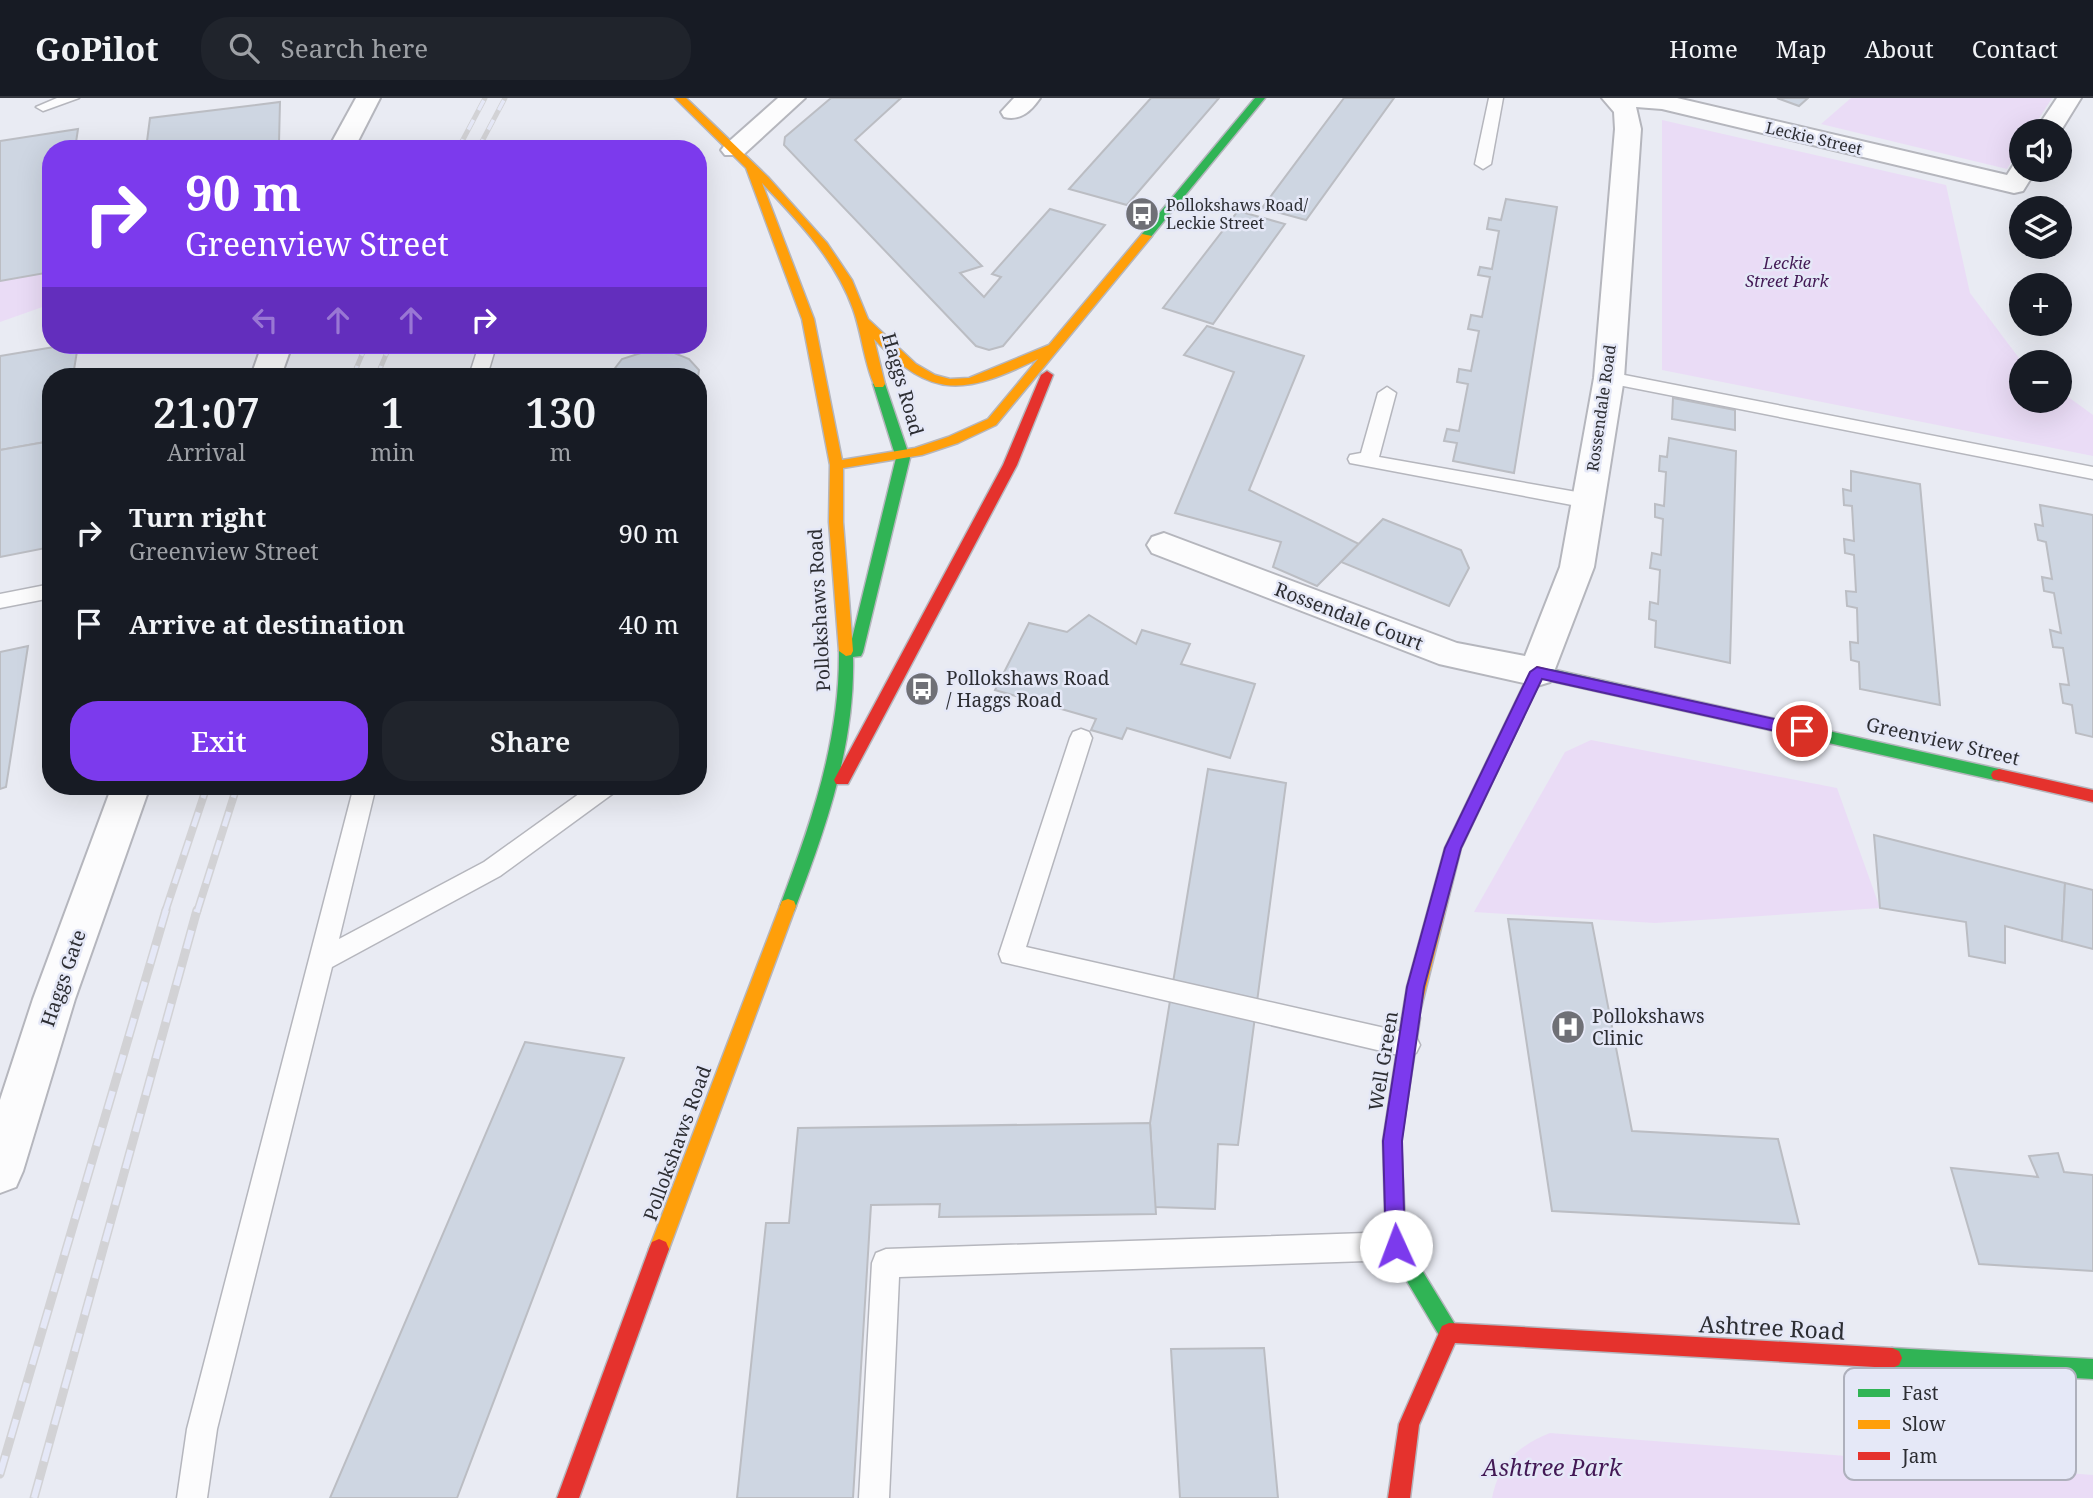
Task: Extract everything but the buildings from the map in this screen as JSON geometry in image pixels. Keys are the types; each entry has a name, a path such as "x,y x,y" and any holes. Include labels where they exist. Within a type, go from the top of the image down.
{"street":[{"path":"346,140 368,98"},
{"name":"Haggs Road","path":"680,98 734,150 833,260 864,320 882,396 904,458 848,684"},
{"path":"734,150 793,98"},
{"path":"837,465 904,458 968,435 992,422 1260,98"},
{"path":"2056,119 2069,98"},
{"name":"Leckie Street","path":"1617,99 1662,102 2009,176"},
{"name":"Rossendale Road","path":"1537,672 1577,567 1609,378 1628,129 1626,111 1617,99"},
{"name":"Haggs Road","path":"751,169 808,319 837,465"},
{"path":"864,320 895,355 931,378 943,382 976,382 1059,344"},
{"path":"822,818 1010,465 1059,344"},
{"name":"Pollokshaws Road","path":"568,1498 710,1109 822,818 848,684 836,522 837,465"},
{"name":"Rossendale Court","path":"1164,545 1452,655 1537,672"},
{"name":"Greenview Street","path":"1537,672 2093,796"},
{"name":"Well Green","path":"1449,1333 1396,1246 1392,1141 1416,987 1453,848 1537,672"},
{"name":"Haggs Gate","path":"0,1171 54,999 128,795"},
{"path":"1399,1498 1409,1423 1449,1333"},
{"name":"Ashtree Road","path":"1449,1333 2075,1368"}],"lane":[{"path":"43,107 72,98"},
{"path":"1483,164 1496,98"},
{"path":"1609,378 2093,473"},
{"path":"1387,393 1363,460 1588,500"},
{"path":"0,601 42,593"},
{"path":"1081,738 1011,954 1407,1045"},
{"path":"192,1498 202,1429 363,795"},
{"path":"323,959 492,869 595,795"},
{"path":"874,1498 886,1263 1396,1246"}],"green space":[{"path":"1851,98 2052,98 2039,119 2009,119 2007,169 1821,124"},
{"name":"Leckie Street Park","path":"1662,120 1946,185 1970,293 2013,350 2009,350 2009,413 2072,413 2072,400 2093,415 2093,456 1662,370"},
{"path":"42,274 42,307 0,322 0,281"},
{"path":"1591,740 1837,788 1880,908 1655,923 1474,912 1565,752"},
{"name":"Ashtree Park","path":"1550,1433 1844,1456 1844,1480 2076,1480 2076,1474 2093,1475 2093,1498 1492,1498 1505,1465 1528,1444"}],"railway":[{"path":"463,140 485,98"},
{"path":"483,140 505,98"},
{"path":"356,368 362,354"},
{"path":"380,368 386,354"},
{"path":"165,912 204,795"},
{"path":"197,912 234,795"},
{"path":"0,1474 166,910"},
{"path":"34,1498 197,910"}],"traffic: fast":[{"path":"1146,236 1260,98"},
{"path":"856,652 903,458 879,384"},
{"path":"788,906 811,845 838,748 844,715 846,651"},
{"path":"1551,675 1999,775"},
{"path":"1411,1018 1392,1141 1396,1246 1449,1333"},
{"path":"1892,1358 2075,1368"},
{"path":"2076,1368 2093,1369"}],"traffic: slow":[{"path":"680,98 785,201 839,267 859,309 879,384"},
{"path":"751,169 808,319 837,465 836,522 846,651"},
{"path":"837,465 917,452 953,440 992,422 1146,236"},
{"path":"865,322 912,367 931,378 950,383 969,382 991,375 1048,349"},
{"path":"1411,1018 1416,987 1453,848 1537,672 1551,675"},
{"path":"659,1249 788,906"}],"traffic: jam":[{"path":"842,780 1010,465 1047,375"},
{"path":"1999,775 2093,796"},
{"path":"568,1498 659,1249"},
{"path":"1449,1333 1892,1358"},
{"path":"1399,1498 1409,1424 1449,1333"}],"place":[{"name":"Pollokshaws Road/ Leckie Street","path":"1142,214"},
{"name":"Pollokshaws Road / Haggs Road","path":"922,689"},
{"name":"Pollokshaws Clinic","path":"1568,1027"}],"route":[{"path":"1396,1246 1392,1141 1416,987 1453,848 1537,672 1802,731"}]}
